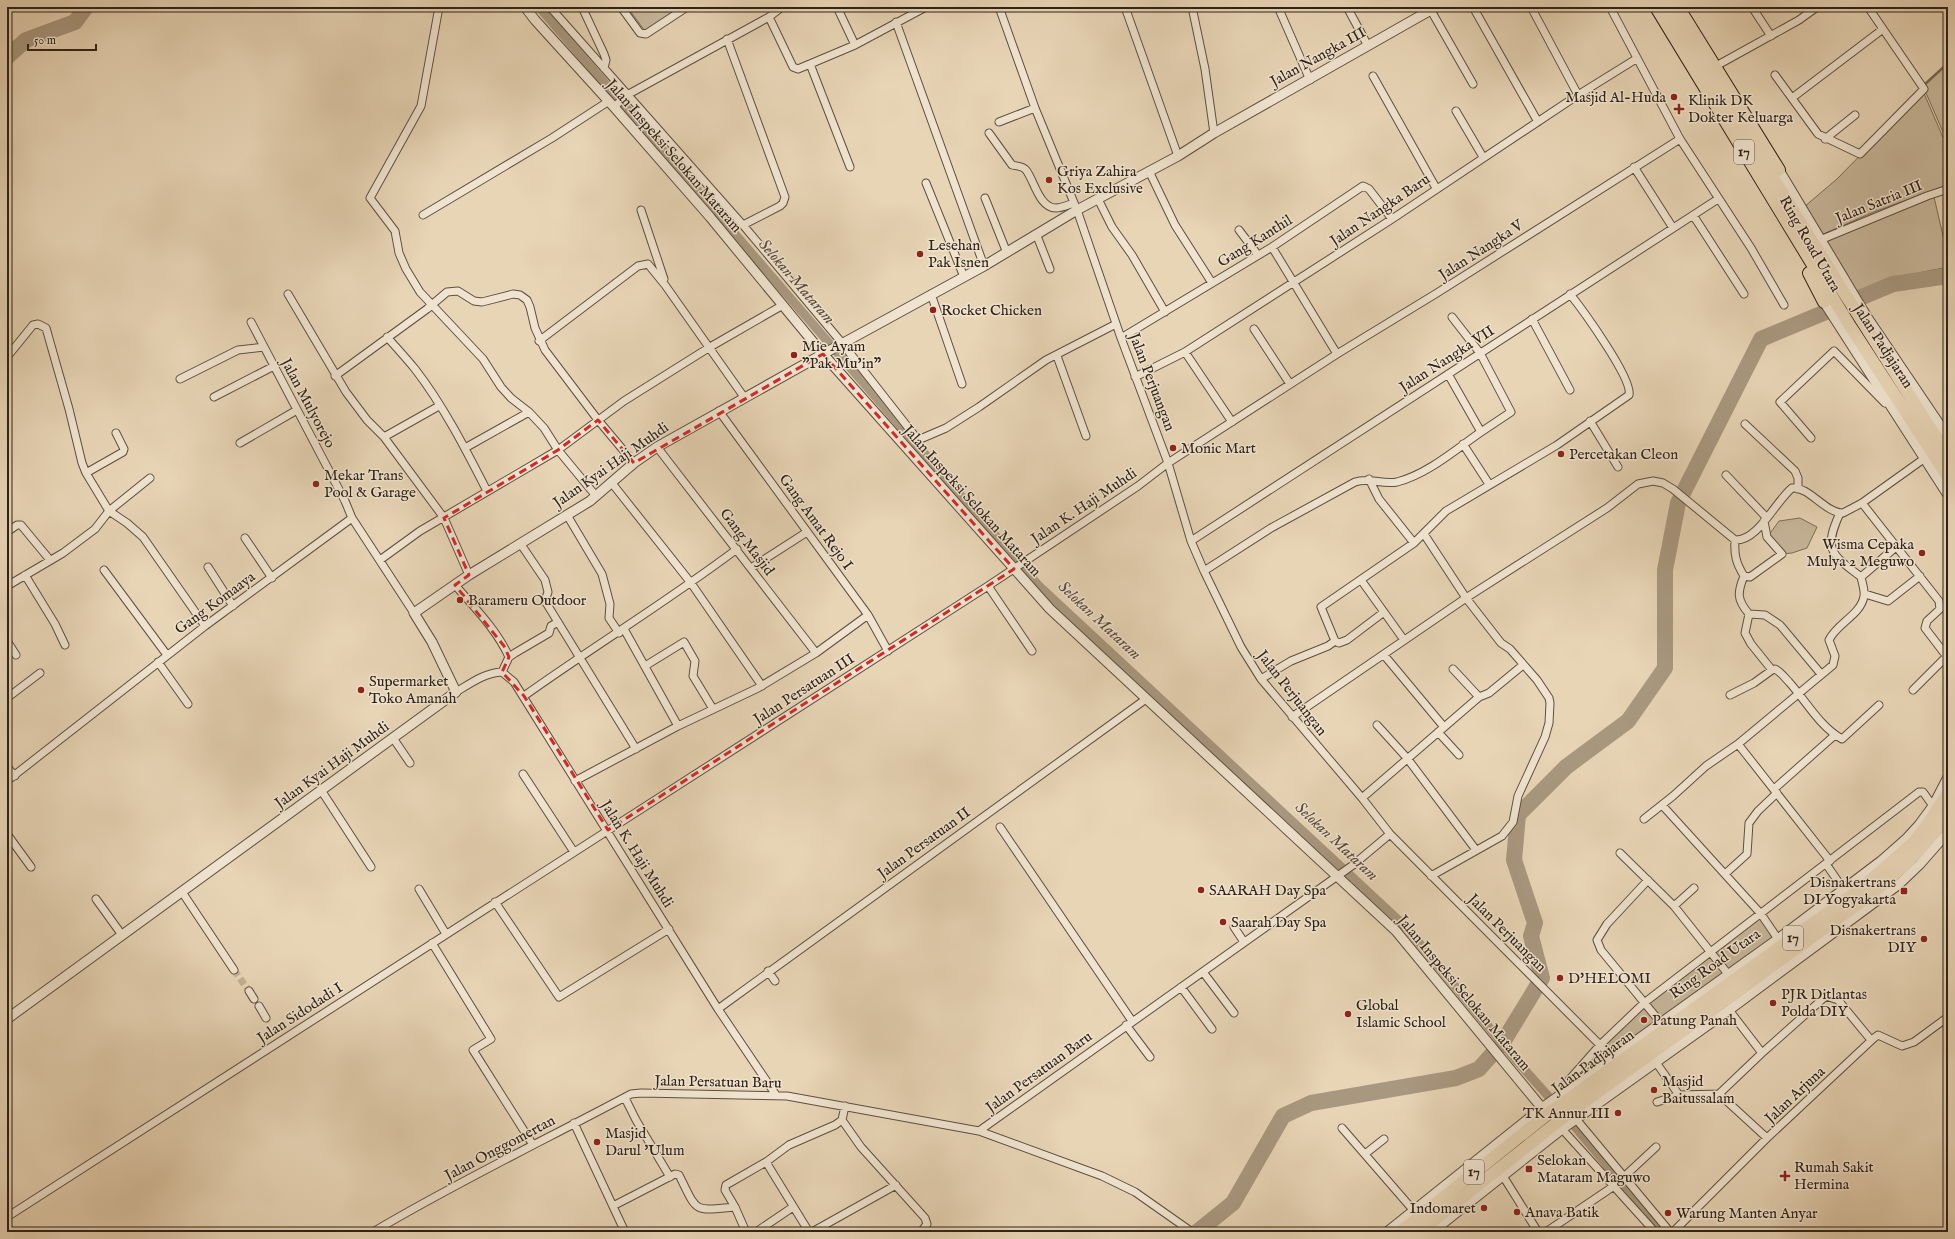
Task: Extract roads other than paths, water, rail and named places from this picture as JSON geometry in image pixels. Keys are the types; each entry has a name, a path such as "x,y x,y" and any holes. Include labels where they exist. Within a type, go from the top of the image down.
{"highway":[{"name":"Ring Road Utara","path":"1647,7 1799,254 1837,294"},
{"name":"Jalan Padjajaran","path":"1656,7 1837,294 1864,318 1919,402 1948,456"},
{"name":"Jalan Padjajaran","path":"1667,7 1775,172 1837,294 1846,329 1948,477"},
{"name":"Ring Road Utara","path":"1678,7 1716,66 1775,172"},
{"name":"Jalan Padjajaran","path":"1419,1232 1500,1166 1516,1146 1813,918 1859,890 1912,844 1927,825 1948,793"},
{"name":"Jalan Padjajaran","path":"1566,1108 1685,1035 1894,876 1919,852 1948,814"},
{"name":"Jalan Padjajaran","path":"1400,1232 1443,1192 1500,1166"}],"street":[{"path":"439,7 421,106 370,198 395,231 399,253 406,269 420,292 464,336 483,359 501,387 511,398 529,412 544,428 558,450 596,496"},
{"name":"Jalan Inspeksi Selokan Mataram","path":"525,7 534,20 613,104 824,353 1016,568 1050,609 1146,699 1340,874 1396,931 1553,1118 1670,1232"},
{"path":"550,7 627,96 744,225 842,343 918,440 946,428 1000,394 1040,364 1057,356 1071,346 1116,324"},
{"path":"582,7 606,58 604,68"},
{"path":"621,7 640,33 646,34 687,7"},
{"path":"423,215 557,135 769,17 782,7"},
{"path":"837,7 855,45"},
{"path":"769,17 793,67 798,69 855,45 926,7"},
{"name":"Jalan Perjuangan","path":"999,7 1035,108 1075,207 1121,338 1168,463 1191,542 1241,647 1261,679 1362,798 1390,834 1613,1058"},
{"path":"1125,7 1178,156"},
{"path":"1192,7 1205,69 1214,133"},
{"path":"1278,7 1310,80"},
{"path":"1347,7 1368,46"},
{"path":"1473,7 1538,122"},
{"path":"1531,7 1578,95"},
{"path":"1610,7 1636,59 1680,139 1751,248 1784,305"},
{"path":"1752,7 1770,36"},
{"path":"1716,66 1818,7"},
{"path":"1775,75 1818,134 1825,139 1860,154 1924,89 1868,7"},
{"path":"1432,8 1473,84"},
{"name":"Jalan Nangka III","path":"744,397 1007,253 1037,236 1075,207 1098,199 1178,156 1214,133 1310,80 1432,8"},
{"path":"896,22 984,266"},
{"path":"1792,98 1883,29"},
{"path":"728,39 785,197 780,206 744,225"},
{"name":"Jalan Nangka Baru","path":"1136,377 1185,352 1392,219 1436,188 1578,95 1636,59"},
{"path":"810,64 850,167"},
{"path":"1373,76 1436,188"},
{"path":"999,122 1035,108"},
{"path":"1456,111 1483,157"},
{"path":"1825,139 1855,116"},
{"path":"989,133 1012,165 1022,167 1026,170 1038,195 1048,205 1056,208 1075,207"},
{"name":"Jalan Nangka V","path":"1168,463 1337,354 1437,293 1680,139"},
{"path":"1634,167 1673,228"},
{"path":"1149,171 1175,225 1212,283"},
{"name":"Ring Road Utara","path":"1775,172 1820,240 1837,294"},
{"path":"926,183 964,277"},
{"name":"Gang Kanthil","path":"1121,338 1272,247 1363,186 1369,188 1392,219"},
{"name":"Jalan Satria III","path":"1820,240 1927,196 1948,189"},
{"path":"985,198 1007,253"},
{"path":"1098,199 1112,227 1132,255 1165,312"},
{"name":"Jalan Nangka VII","path":"1191,542 1718,199"},
{"path":"641,210 666,285"},
{"path":"1693,215 1744,294"},
{"path":"1240,230 1258,255"},
{"path":"1037,236 1050,269"},
{"path":"1272,247 1337,354"},
{"path":"539,341 638,266 648,264 666,285 744,397"},
{"path":"336,376 442,295 451,291 458,291 474,301 482,302 513,294 520,295 527,300 530,307 539,341 598,420 634,463"},
{"path":"288,294 336,376 367,420 384,437 444,518 469,575"},
{"path":"931,294 962,384"},
{"path":"1335,641 1321,607 1414,543 1446,511 1489,484 1557,445 1627,397 1630,393 1614,360 1591,321 1570,294"},
{"path":"380,560 420,531 558,450 624,401 710,347 783,305"},
{"path":"1204,572 1271,528 1355,482 1369,479 1386,483 1412,477 1511,411 1480,353 1452,317"},
{"path":"1532,319 1570,390"},
{"name":"Jalan Mulyorejo","path":"251,322 345,501 352,518"},
{"path":"7,357 33,325 38,324 46,328 86,473 109,511 128,523 143,537 205,626"},
{"path":"1254,329 1290,384"},
{"path":"1846,329 1896,413 1948,495"},
{"path":"387,336 416,370 465,448 487,491"},
{"path":"180,379 238,350 264,347"},
{"path":"1185,352 1232,422"},
{"path":"1811,438 1780,402 1834,352 1896,413"},
{"path":"1057,356 1086,436"},
{"path":"214,397 274,366"},
{"path":"1448,374 1481,432"},
{"name":"Jalan Kyai Haji Muhdi","path":"414,613 469,575 596,496 634,463 658,447 744,397"},
{"path":"1919,402 1948,437"},
{"path":"384,437 439,406"},
{"path":"240,443 297,410"},
{"path":"465,448 529,412"},
{"name":"Gang Amat Rejo I","path":"719,412 868,615 888,651"},
{"path":"1590,421 1618,467"},
{"path":"1745,424 1795,471 1798,478 1798,489"},
{"path":"86,473 123,452 124,448 116,433"},
{"path":"1463,444 1489,484"},
{"name":"Gang Masjid","path":"658,447 816,653"},
{"path":"1292,717 1466,598 1607,508 1638,484 1653,481 1663,483 1694,504 1735,540 1742,540 1747,538 1792,488 1798,489 1832,510 1840,513 1862,503 1924,458"},
{"name":"Jalan K. Haji Muhdi","path":"1016,568 1138,486 1168,463"},
{"path":"1726,475 1765,519 1768,536 1782,554 1750,577 1744,576"},
{"path":"7,586 63,553 95,528 109,511 150,478"},
{"path":"1369,479 1379,499 1414,543"},
{"path":"612,482 691,583 762,686"},
{"path":"1862,503 1897,546 1941,605 1940,609 1927,622 1925,628 1947,657 1913,690"},
{"path":"1644,819 1706,766 1738,744 1833,665 1836,659 1829,642 1830,638 1856,611 1865,594 1861,577 1841,562 1832,552 1830,546 1832,530 1840,513"},
{"path":"567,515 602,574 610,604 609,618 621,631 645,666 678,726"},
{"path":"352,518 432,642 456,692 484,675 502,672 509,657 549,633 551,626 558,622"},
{"name":"Gang Komaaya","path":"7,782 167,655 352,518"},
{"path":"7,532 17,525 21,525 50,560"},
{"path":"750,568 807,532"},
{"path":"1424,534 1466,598 1501,643 1510,649 1549,698 1549,723 1545,737 1518,796 1513,822 1502,836 1431,876"},
{"path":"245,538 272,578"},
{"path":"1735,540 1734,556 1744,576 1739,588 1739,597 1742,605 1749,614 1765,615 1780,625 1821,674"},
{"path":"520,544 545,580 548,592 545,601 636,749"},
{"path":"1861,577 1897,546"},
{"path":"524,696 580,656 621,631 691,583 737,549"},
{"path":"208,567 233,606"},
{"name":"Jalan Persatuan III","path":"608,830 1016,568"},
{"path":"104,570 167,655"},
{"path":"25,575 66,645"},
{"path":"1865,594 1888,601 1920,576"},
{"path":"1361,580 1404,640"},
{"path":"455,585 493,631 504,646 509,657"},
{"path":"988,586 1032,651"},
{"path":"1335,641 1342,643 1384,612"},
{"path":"1749,614 1745,633 1751,644 1772,670"},
{"path":"575,781 678,726 762,686 816,653 868,615"},
{"path":"7,641 16,655"},
{"path":"1261,679 1291,662 1328,646 1335,641"},
{"path":"645,666 684,642 695,662 693,676 713,709"},
{"path":"1384,655 1444,727"},
{"path":"158,662 188,704"},
{"path":"1362,798 1480,697 1489,693 1523,665"},
{"path":"1453,669 1480,697"},
{"path":"1730,695 1754,683 1775,669 1780,672 1835,735 1842,739 1845,738 1879,705"},
{"name":"Jalan K. Haji Muhdi","path":"502,672 514,682 524,696 575,781 608,830 718,1009 776,1095"},
{"path":"7,698 40,673"},
{"name":"Jalan Kyai Haji Muhdi","path":"7,1019 456,692"},
{"name":"Jalan Persatuan II","path":"718,1009 768,971 1146,699"},
{"path":"1377,725 1407,758 1476,850"},
{"path":"1438,732 1459,755"},
{"path":"1725,874 1747,854 1748,829 1750,820 1775,791 1835,735"},
{"path":"393,738 410,763"},
{"path":"1738,744 1828,863 1844,890"},
{"path":"7,767 15,776"},
{"path":"523,774 574,852"},
{"name":"Ring Road Utara","path":"1387,1232 1414,1211 1553,1118 1566,1108 1613,1058 1778,939 1813,918 1844,890 1907,838 1933,806 1948,777"},
{"path":"321,790 371,867"},
{"path":"1566,1108 1561,1089 1600,1045 1644,1003 1919,792 1922,792 1933,806"},
{"path":"1662,805 1761,914 1778,939"},
{"path":"1000,827 1150,1057"},
{"name":"Jalan Sidodadi I","path":"7,1217 608,830"},
{"name":"Ring Road Utara","path":"1566,1108 1655,1061 1685,1035 1729,1010 1898,885 1920,864 1948,832"},
{"path":"7,834 31,867"},
{"name":"Jalan Persatuan Baru","path":"641,1093 776,1095 845,1106 979,1131 1353,865 1390,834"},
{"path":"1620,853 1674,906 1728,974"},
{"path":"1648,880 1606,924 1597,940 1601,950 1661,1023"},
{"path":"1674,906 1694,888"},
{"path":"419,889 446,934"},
{"path":"182,892 234,970"},
{"path":"96,899 122,935"},
{"path":"495,902 559,996 669,929"},
{"path":"1234,927 1244,942"},
{"path":"432,943 491,1039 473,1050 533,1145"},
{"path":"768,971 775,981"},
{"path":"1203,972 1234,1013"},
{"path":"1181,987 1212,1029"},
{"path":"249,991 254,999"},
{"path":"1719,1094 1826,996 1838,1000 1871,1040 1878,1035 1902,1046 1914,1042 1948,1017"},
{"path":"259,1006 266,1018"},
{"path":"1729,1010 1762,1053"},
{"name":"Jalan Arjuna","path":"1673,1232 1767,1138 1871,1040"},
{"path":"1655,1061 1679,1094"},
{"name":"Jalan Onggomertan","path":"374,1232 411,1210 574,1123 634,1093 641,1093"},
{"path":"1657,1102 1679,1094 1719,1094 1767,1138"},
{"path":"625,1098 639,1126 670,1176"},
{"path":"746,1232 735,1207 724,1190 725,1187 766,1162 789,1145 835,1125 842,1120 845,1106"},
{"name":"Jalan Inspeksi Selokan Mataram","path":"1566,1108 1655,1232"},
{"name":"Ring Road Utara","path":"1432,1232 1500,1166 1553,1118"},
{"path":"842,1120 861,1147 925,1218 927,1224 921,1232"},
{"path":"574,1123 625,1232"},
{"path":"1342,1128 1414,1211"},
{"path":"979,1131 1102,1176 1135,1192 1166,1212 1192,1232"},
{"path":"1365,1154 1384,1139"},
{"path":"1546,1232 1619,1181 1656,1147"},
{"path":"766,1162 808,1232"},
{"path":"1500,1166 1538,1232"},
{"path":"613,1206 676,1174 679,1175 693,1204 698,1208 705,1210 735,1207"},
{"path":"812,1232 896,1185"},
{"path":"756,1232 793,1207"}],"waterway":[{"path":"7,57 26,40 75,22 86,7"},
{"name":"Selokan Mataram","path":"539,7 1038,585 1407,928 1516,1060 1557,1106"},
{"path":"1923,86 1948,63"},
{"path":"1197,1232 1233,1203 1283,1116 1311,1103 1456,1078 1479,1069 1503,1042 1542,978 1531,936 1535,923 1514,860 1518,815 1566,767 1628,721 1665,668 1665,570 1678,503 1761,339 1893,284 1948,276"},
{"name":"Selokan Mataram","path":"1567,1117 1663,1232"}],"tunnel":[{"path":"234,970 249,991"}],"place":[{"name":"Masjid Al-Huda","path":"1674,97"},
{"name":"Klinik DK Dokter Keluarga","path":"1679,109"},
{"name":"Griya Zahira Kos Exclusive","path":"1049,180"},
{"name":"Lesehan Pak Isnen","path":"920,254"},
{"name":"Rocket Chicken","path":"933,310"},
{"name":"Mie Ayam \"Pak Mu'in\"","path":"794,355"},
{"name":"Monic Mart","path":"1173,448"},
{"name":"Percetakan Cleon","path":"1561,454"},
{"name":"Mekar Trans Pool & Garage","path":"316,484"},
{"name":"Wisma Cepaka Mulya 2 Meguwo","path":"1922,553"},
{"name":"Barameru Outdoor","path":"460,600"},
{"name":"Supermarket Toko Amanah","path":"361,690"},
{"name":"SAARAH Day Spa","path":"1201,890"},
{"name":"Disnakertrans DI Yogyakarta","path":"1904,891"},
{"name":"Saarah Day Spa","path":"1223,922"},
{"name":"Disnakertrans DIY","path":"1924,939"},
{"name":"D'HELOMI","path":"1560,978"},
{"name":"PJR Ditlantas Polda DIY","path":"1773,1003"},
{"name":"Global Islamic School","path":"1348,1014"},
{"name":"Patung Panah","path":"1644,1020"},
{"name":"Masjid Baitussalam","path":"1654,1090"},
{"name":"TK Annur III","path":"1618,1113"},
{"name":"Masjid Darul 'Ulum","path":"597,1142"},
{"name":"Selokan Mataram Maguwo","path":"1529,1169"},
{"name":"Rumah Sakit Hermina","path":"1785,1176"},
{"name":"Indomaret","path":"1484,1208"},
{"name":"Anava Batik","path":"1517,1212"},
{"name":"Warung Manten Anyar","path":"1668,1213"}]}
